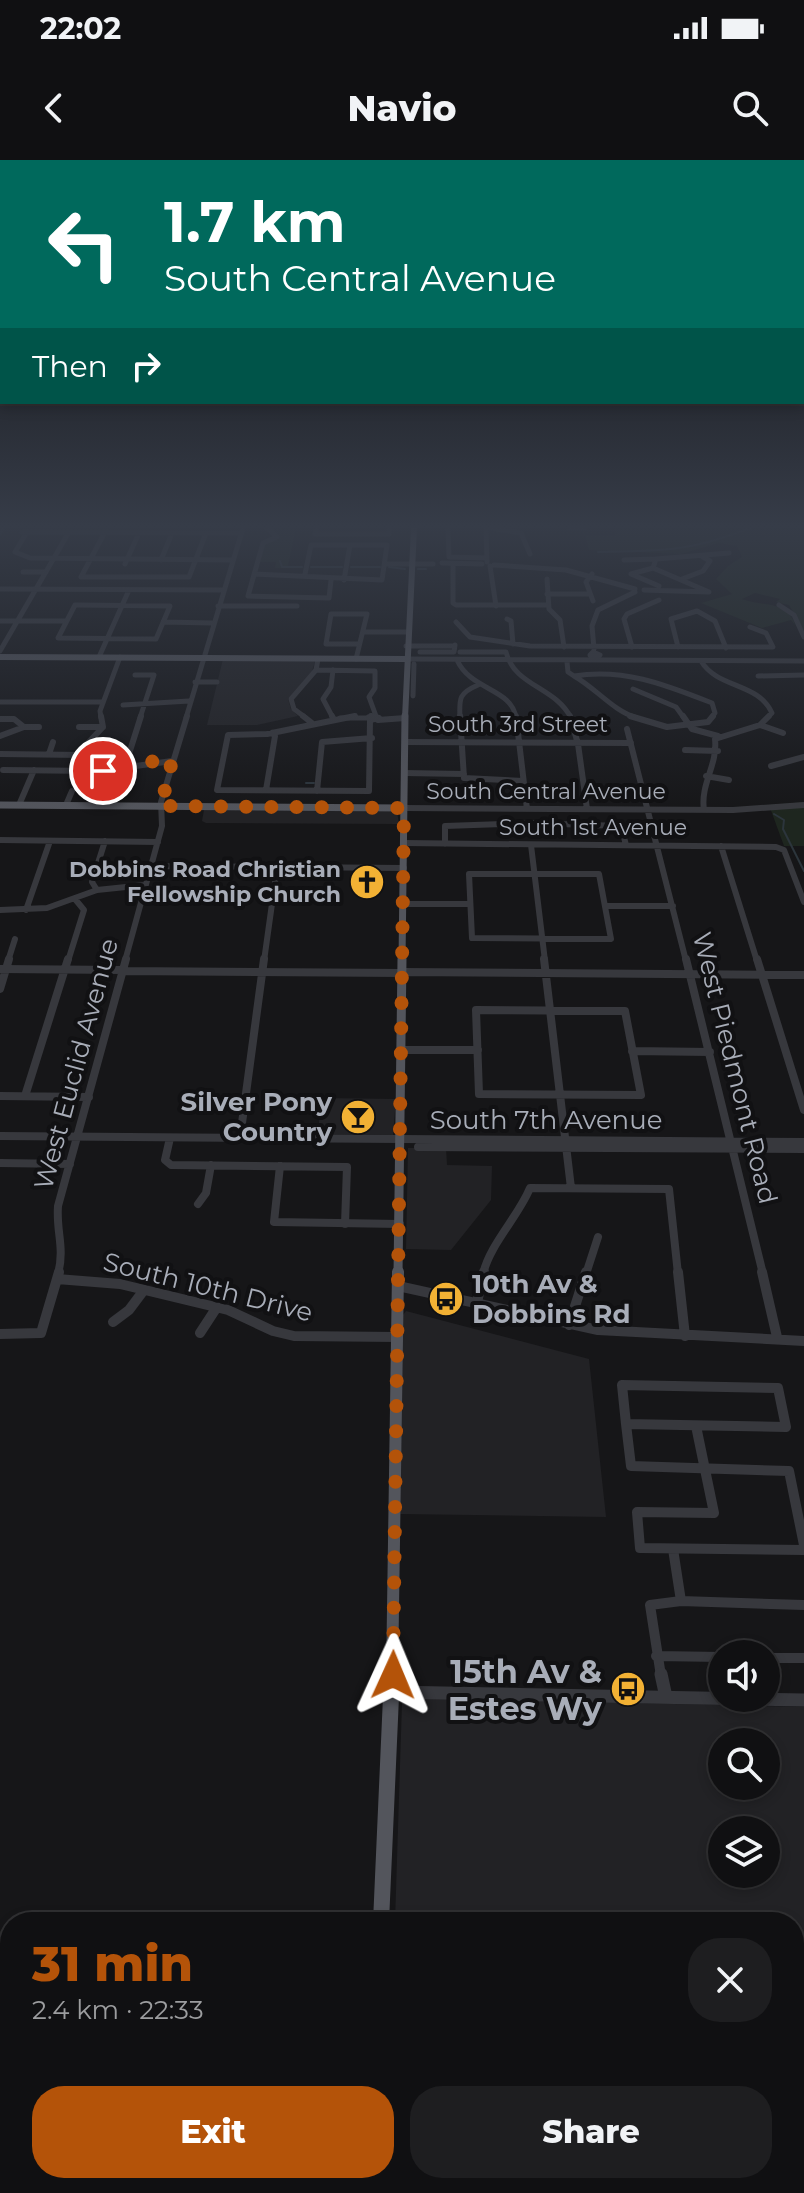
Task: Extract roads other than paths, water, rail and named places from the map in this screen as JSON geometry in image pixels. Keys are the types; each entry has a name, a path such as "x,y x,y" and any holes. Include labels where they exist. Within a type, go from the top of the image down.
{"main road":[{"path":"381,1912 392,1692 402,1140 405,718 411,694 411,667 406,659 407,623"},
{"path":"0,654 406,659"},
{"name":"South Central Avenue","path":"0,805 404,808"}],"street":[{"path":"0,654 17,623"},
{"path":"65,623 58,638 156,639 163,623"},
{"path":"99,657 114,623"},
{"path":"206,623 212,623"},
{"name":"West Euclid Avenue","path":"0,1334 41,1333 64,1251 57,1214 158,842 163,821 161,806 172,761 212,623"},
{"path":"330,623 326,644 359,644"},
{"path":"356,659 366,623"},
{"path":"457,623 464,634 474,638 564,647 595,654 701,661 804,662"},
{"path":"511,623 513,644"},
{"path":"560,623 564,647"},
{"path":"591,623 595,654"},
{"path":"625,623 632,647"},
{"path":"672,623 678,647"},
{"path":"716,623 726,648"},
{"path":"406,646 456,647 567,661 632,647 772,648 766,633 750,627"},
{"path":"364,632 407,632"},
{"path":"421,641 437,647"},
{"path":"420,652 437,647 456,647"},
{"path":"406,659 457,660 505,655"},
{"path":"505,655 515,674 537,685 562,704 571,719 587,809"},
{"path":"103,727 102,702 120,657"},
{"path":"312,723 298,713 291,702 294,693 316,670 318,659"},
{"path":"457,660 464,676 512,704 527,809"},
{"path":"567,661 568,670 574,676 607,698 620,713 667,727 687,726 708,722 715,706 635,673 574,676"},
{"path":"633,689 676,707 687,726 718,736 760,725 772,713 767,701 712,677 701,661"},
{"path":"316,670 375,671 375,688 369,697 373,718 369,791 217,790 228,735 272,733 334,720 359,718 373,718 405,718"},
{"path":"333,670 331,687 323,699 334,720"},
{"path":"134,764 128,757 154,675 135,675"},
{"path":"758,676 804,675"},
{"path":"195,682 217,682"},
{"path":"464,777 460,695 479,685"},
{"path":"123,705 189,701"},
{"path":"0,702 102,702"},
{"path":"65,713 70,702"},
{"path":"0,719 14,719 26,713"},
{"path":"14,719 24,727"},
{"path":"760,725 783,733"},
{"path":"3,736 24,727 39,727"},
{"path":"79,727 103,727"},
{"path":"77,771 86,745 103,727"},
{"name":"West Piedmont Road","path":"627,729 733,1145 777,1337"},
{"path":"266,790 275,736 272,733"},
{"path":"3,736 12,742"},
{"path":"704,810 700,791 706,775 716,763 718,751 715,739 718,736"},
{"path":"317,791 322,742 372,738"},
{"path":"49,754 53,742"},
{"name":"South 3rd Street","path":"405,742 631,743"},
{"path":"685,750 718,751"},
{"path":"0,754 83,755"},
{"path":"771,766 804,757"},
{"path":"3,770 120,770 134,764 172,761"},
{"path":"19,805 34,770"},
{"path":"404,773 523,781"},
{"path":"696,773 729,780"},
{"path":"288,807 290,790"},
{"path":"66,805 72,791"},
{"path":"113,805 118,791"},
{"name":"South Central Avenue","path":"404,808 704,810 804,805"},
{"path":"445,844 443,827 537,825 624,827 626,845"},
{"path":"0,841 158,842"},
{"path":"26,910 50,841"},
{"path":"97,890 92,882 105,841"},
{"name":"South 1st Avenue","path":"404,843 781,847 804,902"},
{"path":"531,845 571,1188"},
{"path":"721,846 804,1110"},
{"path":"150,866 404,868"},
{"path":"240,1138 277,868"},
{"path":"469,874 534,874 599,874 611,939 472,938 469,874"},
{"path":"0,910 26,910 75,899 97,890 145,885"},
{"path":"25,1096 84,910 75,899"},
{"path":"403,904 470,904"},
{"path":"606,906 673,906"},
{"path":"0,989 15,939"},
{"path":"4,969 804,975"},
{"path":"476,1010 550,1011 625,1011 641,1095 479,1094 476,1010"},
{"path":"402,1050 478,1050"},
{"path":"632,1051 710,1052"},
{"path":"0,1096 89,1097"},
{"name":"South 7th Avenue","path":"0,1136 803,1147"},
{"path":"170,1138 166,1164 347,1167 345,1224"},
{"name":"South 7th Avenue","path":"418,1147 566,1144"},
{"path":"0,1163 70,1164"},
{"path":"198,1204 206,1193 211,1165"},
{"path":"280,1166 274,1222 400,1224"},
{"path":"477,1302 486,1263 519,1214 530,1188 669,1189 685,1336"},
{"path":"569,1325 598,1237"},
{"name":"South 10th Drive","path":"57,1279 105,1281 217,1307 273,1331 294,1336 397,1337"},
{"path":"398,1286 569,1325 629,1333 777,1337 804,1341"},
{"path":"113,1322 129,1310 144,1290"},
{"path":"200,1333 217,1307"},
{"path":"625,1424 786,1427 778,1388 622,1385 625,1424 631,1466 705,1468 789,1471 804,1548 640,1548 637,1512 714,1513 705,1468 696,1426"},
{"path":"673,1549 681,1601"},
{"path":"666,1697 656,1656 650,1605 681,1601 804,1605"},
{"path":"656,1656 708,1657"},
{"path":"780,1658 804,1658"},
{"path":"392,1692 804,1700"}],"waterway":[{"path":"306,783 314,783"},
{"path":"774,814 784,820 783,829 804,871"}],"place":[{"name":"Dobbins Road Christian Fellowship Church","path":"367,882"},
{"name":"Silver Pony Country","path":"358,1117"},
{"name":"10th Av & Dobbins Rd","path":"446,1299"},
{"name":"15th Av & Estes Wy","path":"628,1689"}]}
